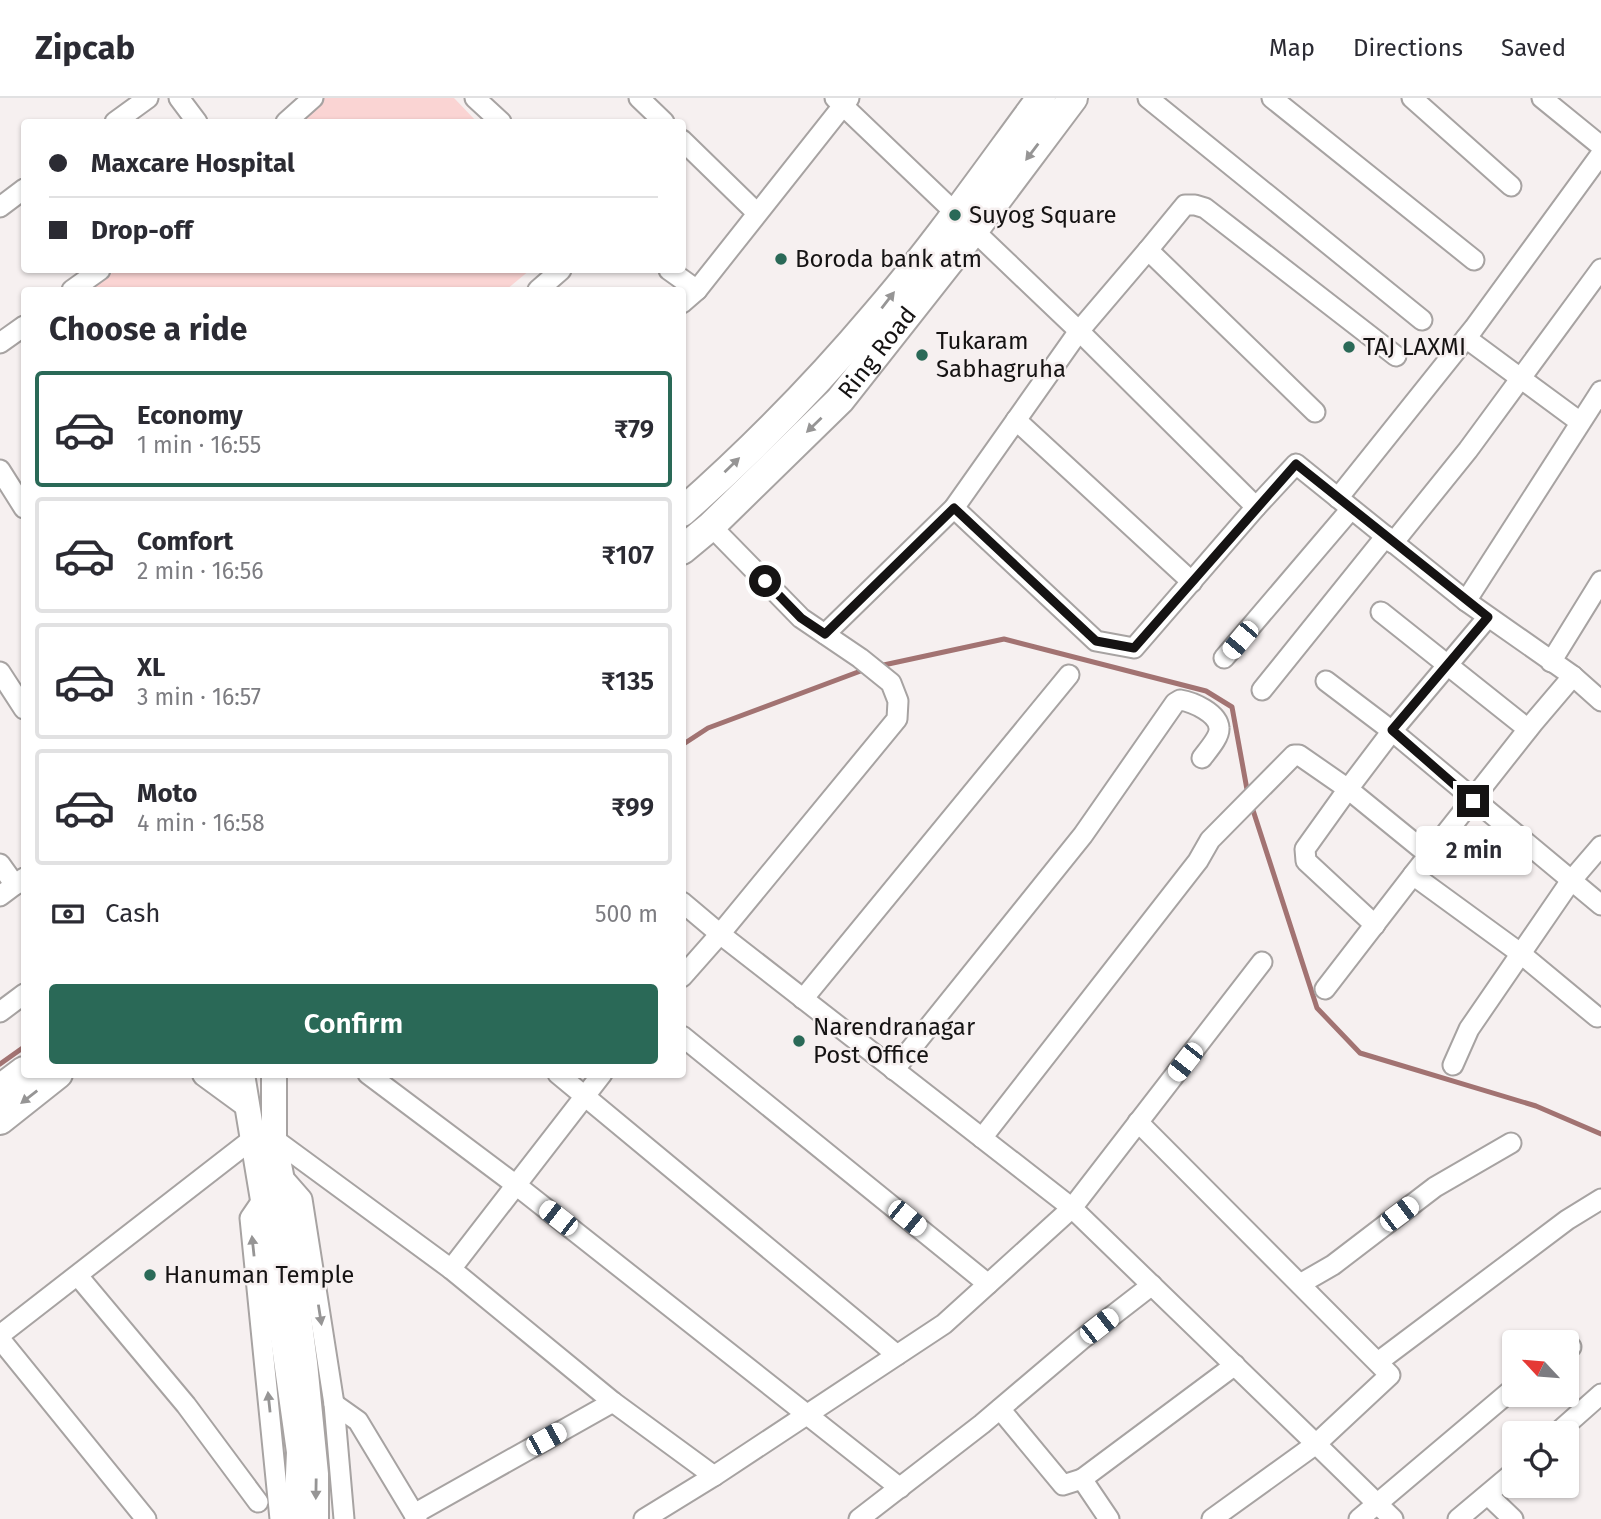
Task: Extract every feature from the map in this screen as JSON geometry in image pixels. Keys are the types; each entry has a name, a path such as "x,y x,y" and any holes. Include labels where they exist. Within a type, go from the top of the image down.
{"highway":[{"name":"Ring Road","path":"686,547 711,526 840,400 964,222 1041,98"},
{"name":"Ring Road","path":"686,508 811,387 964,222 1073,98"},
{"path":"0,1089 21,1073"},
{"path":"0,1120 53,1078"}],"main road":[{"path":"210,1078 246,1104"},
{"path":"243,1078 246,1104 281,1175 271,1206 315,1460 316,1519"},
{"path":"273,1078 263,1140 299,1452 296,1519"}],"street":[{"path":"119,119 148,98"},
{"path":"179,98 195,119"},
{"path":"289,119 313,98"},
{"path":"475,98 498,119"},
{"path":"639,98 661,119"},
{"path":"1149,98 1422,320"},
{"path":"1272,98 1474,260"},
{"path":"1412,98 1511,186"},
{"path":"1542,98 1601,146"},
{"path":"690,297 842,100 1256,507"},
{"path":"686,145 757,213"},
{"path":"1224,658 1345,504 1601,154"},
{"path":"0,207 21,191"},
{"path":"825,634 954,508 1079,331 1185,205 1205,208 1396,356"},
{"path":"1148,250 1315,412"},
{"path":"1262,690 1468,450 1601,269"},
{"path":"76,287 96,273"},
{"path":"541,287 558,273"},
{"path":"671,273 682,287"},
{"path":"0,343 21,328"},
{"path":"1466,338 1580,422"},
{"path":"1466,601 1545,482 1601,391"},
{"path":"1016,420 1192,582"},
{"path":"954,508 1096,641 1134,648 1296,464 1466,601 1573,676 1601,701"},
{"path":"0,470 21,503"},
{"path":"686,972 897,719 898,701 891,683 860,658 801,618 711,526"},
{"path":"1551,662 1601,581"},
{"path":"1381,612 1528,729"},
{"path":"1375,925 1306,861 1305,849 1392,730 1488,617"},
{"path":"0,672 21,704"},
{"path":"803,999 1069,675"},
{"path":"1325,989 1528,729 1573,676"},
{"path":"1326,681 1392,730 1473,801 1601,905"},
{"path":"894,1070 1083,835 1175,703 1180,700 1201,707 1213,716 1219,725 1218,734 1202,758"},
{"path":"982,1138 1198,861 1210,840 1294,755 1299,755 1348,789 1429,855"},
{"path":"1453,1065 1469,1029 1520,953 1570,882 1601,846"},
{"path":"0,864 13,886"},
{"path":"1413,876 1520,953 1597,1017"},
{"path":"686,905 1072,1208 1393,1519"},
{"path":"644,1519 944,1324 1072,1208 1262,961"},
{"path":"0,1012 21,996"},
{"path":"686,1039 988,1284"},
{"path":"373,1078 516,1185 900,1488"},
{"path":"563,1078 897,1355"},
{"path":"451,1269 599,1078"},
{"path":"1138,1122 1390,1375 1316,1444 1212,1519"},
{"path":"146,1519 0,1337 263,1140 451,1269 612,1402 714,1476"},
{"path":"1300,1284 1333,1265 1435,1187 1511,1143"},
{"path":"281,1175 302,1199 334,1404 344,1519"},
{"path":"271,1206 250,1218 280,1519"},
{"path":"1378,1362 1598,1206"},
{"path":"78,1276 186,1405 258,1502"},
{"path":"859,1519 1152,1285"},
{"path":"1000,1409 1063,1485 1082,1479 1235,1365"},
{"path":"1571,1421 1601,1394"},
{"path":"1359,1519 1502,1398"},
{"path":"334,1404 358,1421 415,1516 612,1402"},
{"path":"1082,1479 1109,1519"},
{"path":"1458,1519 1502,1483"},
{"path":"1488,1495 1513,1519"}],"shaded area":[{"path":"322,98 454,98 474,119 299,119"},
{"path":"112,273 526,273 510,287 93,287"}],"waterway":[{"path":"879,666 1004,639 1206,691 1232,707 1248,795"},
{"path":"686,742 708,728 866,669"},
{"path":"1251,804 1317,1008 1360,1053 1536,1106 1601,1134"},
{"path":"0,1064 21,1049"}],"place":[{"name":"Suyog Square","path":"955,215"},
{"name":"Boroda bank atm","path":"781,259"},
{"name":"TAJ LAXMI","path":"1349,347"},
{"name":"Tukaram Sabhagruha","path":"922,355"},
{"name":"Narendranagar Post Office","path":"799,1041"},
{"name":"Hanuman Temple","path":"150,1275"}],"route":[{"path":"765,581 801,618 825,634 954,508 1096,641 1134,648 1296,464 1488,617 1392,730 1473,801"}]}
